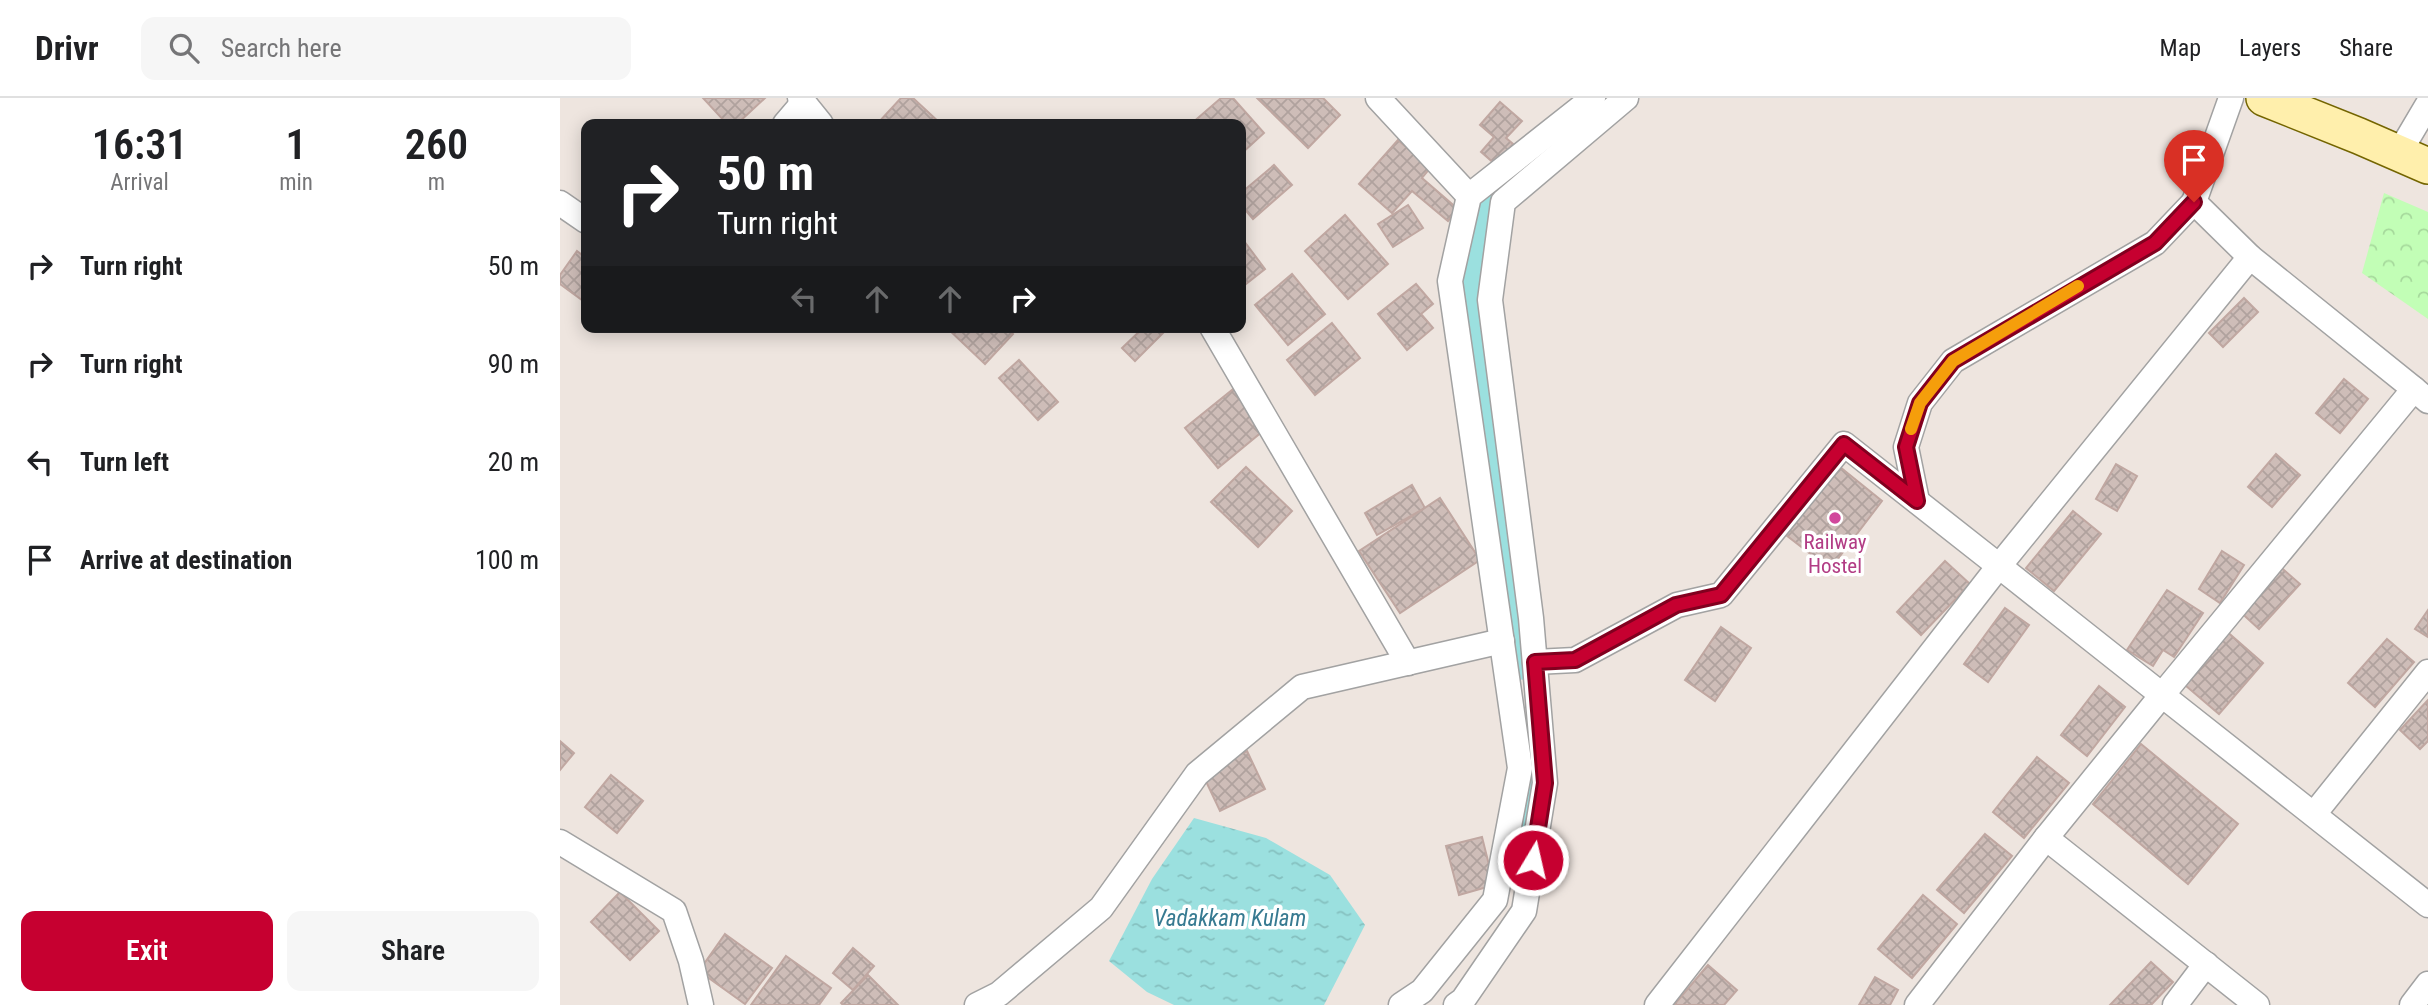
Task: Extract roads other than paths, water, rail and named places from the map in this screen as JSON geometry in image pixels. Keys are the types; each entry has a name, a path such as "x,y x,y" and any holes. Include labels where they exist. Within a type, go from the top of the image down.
{"main road":[{"path":"2264,98 2414,160"}],"street":[{"path":"1378,98 1469,196"},
{"path":"1401,1005 1422,991 1495,900 1520,768 1450,281 1469,196 1593,98"},
{"path":"1456,1005 1463,1000 1524,911 1545,783 1535,662 1490,300 1503,202 1626,98"},
{"path":"1917,501 1906,447 1920,403 1953,361 2155,243 2194,202 2231,98"},
{"path":"788,119 801,100 817,119"},
{"path":"2414,160 2428,104"},
{"path":"1917,1005 2046,838 2162,695 2421,395 2250,257 2194,202"},
{"path":"560,203 581,217"},
{"path":"1657,1005 1999,566 2250,257"},
{"path":"1216,333 1408,663"},
{"path":"1535,662 1575,660 1676,605 1721,595 1844,444 2428,905"},
{"path":"977,1005 999,994 1101,908 1197,774 1302,687 1502,641"},
{"path":"2314,814 2428,672"},
{"path":"2046,838 2257,1005"},
{"path":"560,842 674,911 691,961 701,1005"},
{"path":"2175,1005 2206,964"},
{"path":"2412,1005 2428,984"}],"water":[{"name":"Vadakkam Kulam","path":"1194,818 1266,838 1330,875 1365,925 1324,1005 1174,1005 1147,992 1109,961 1152,879"}],"waterway":[{"path":"1479,204 1463,285 1524,664"},
{"path":"1514,861 1534,766 1531,733"}],"place":[{"name":"Railway Hostel","path":"1835,518"}]}
